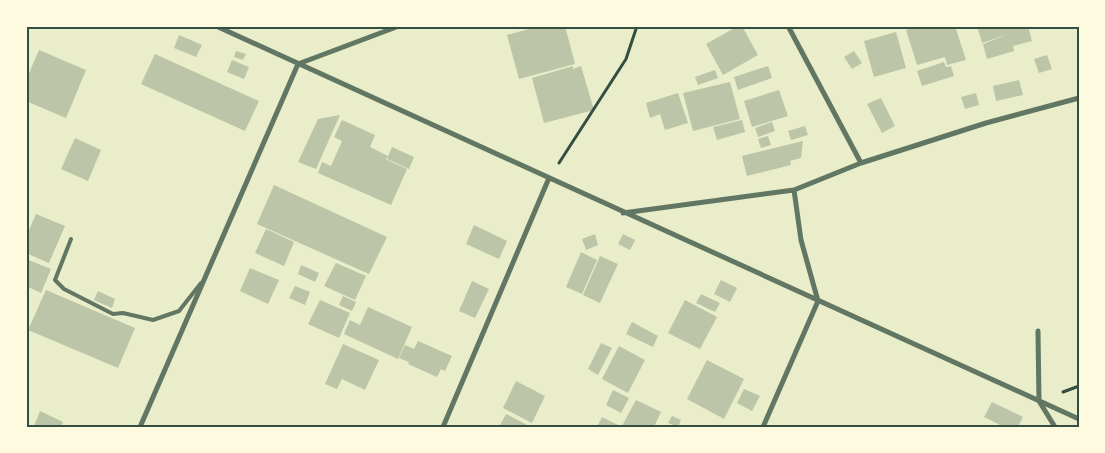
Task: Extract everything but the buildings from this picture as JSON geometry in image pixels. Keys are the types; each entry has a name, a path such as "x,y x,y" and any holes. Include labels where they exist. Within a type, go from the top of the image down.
{"street":[{"path":"216,26 623,213 1079,419"},
{"path":"140,427 298,64 399,26"},
{"path":"788,26 861,163"},
{"path":"623,213 794,190 861,163 986,123 1079,98"},
{"path":"443,427 550,178"},
{"path":"762,427 818,301 801,240 794,190"},
{"path":"1038,330 1039,401 1055,427"}],"lane":[{"path":"71,239 55,280 64,288 113,314 123,313 153,320 179,311 204,279"}],"path":[{"path":"550,178 626,59 637,26"}]}
